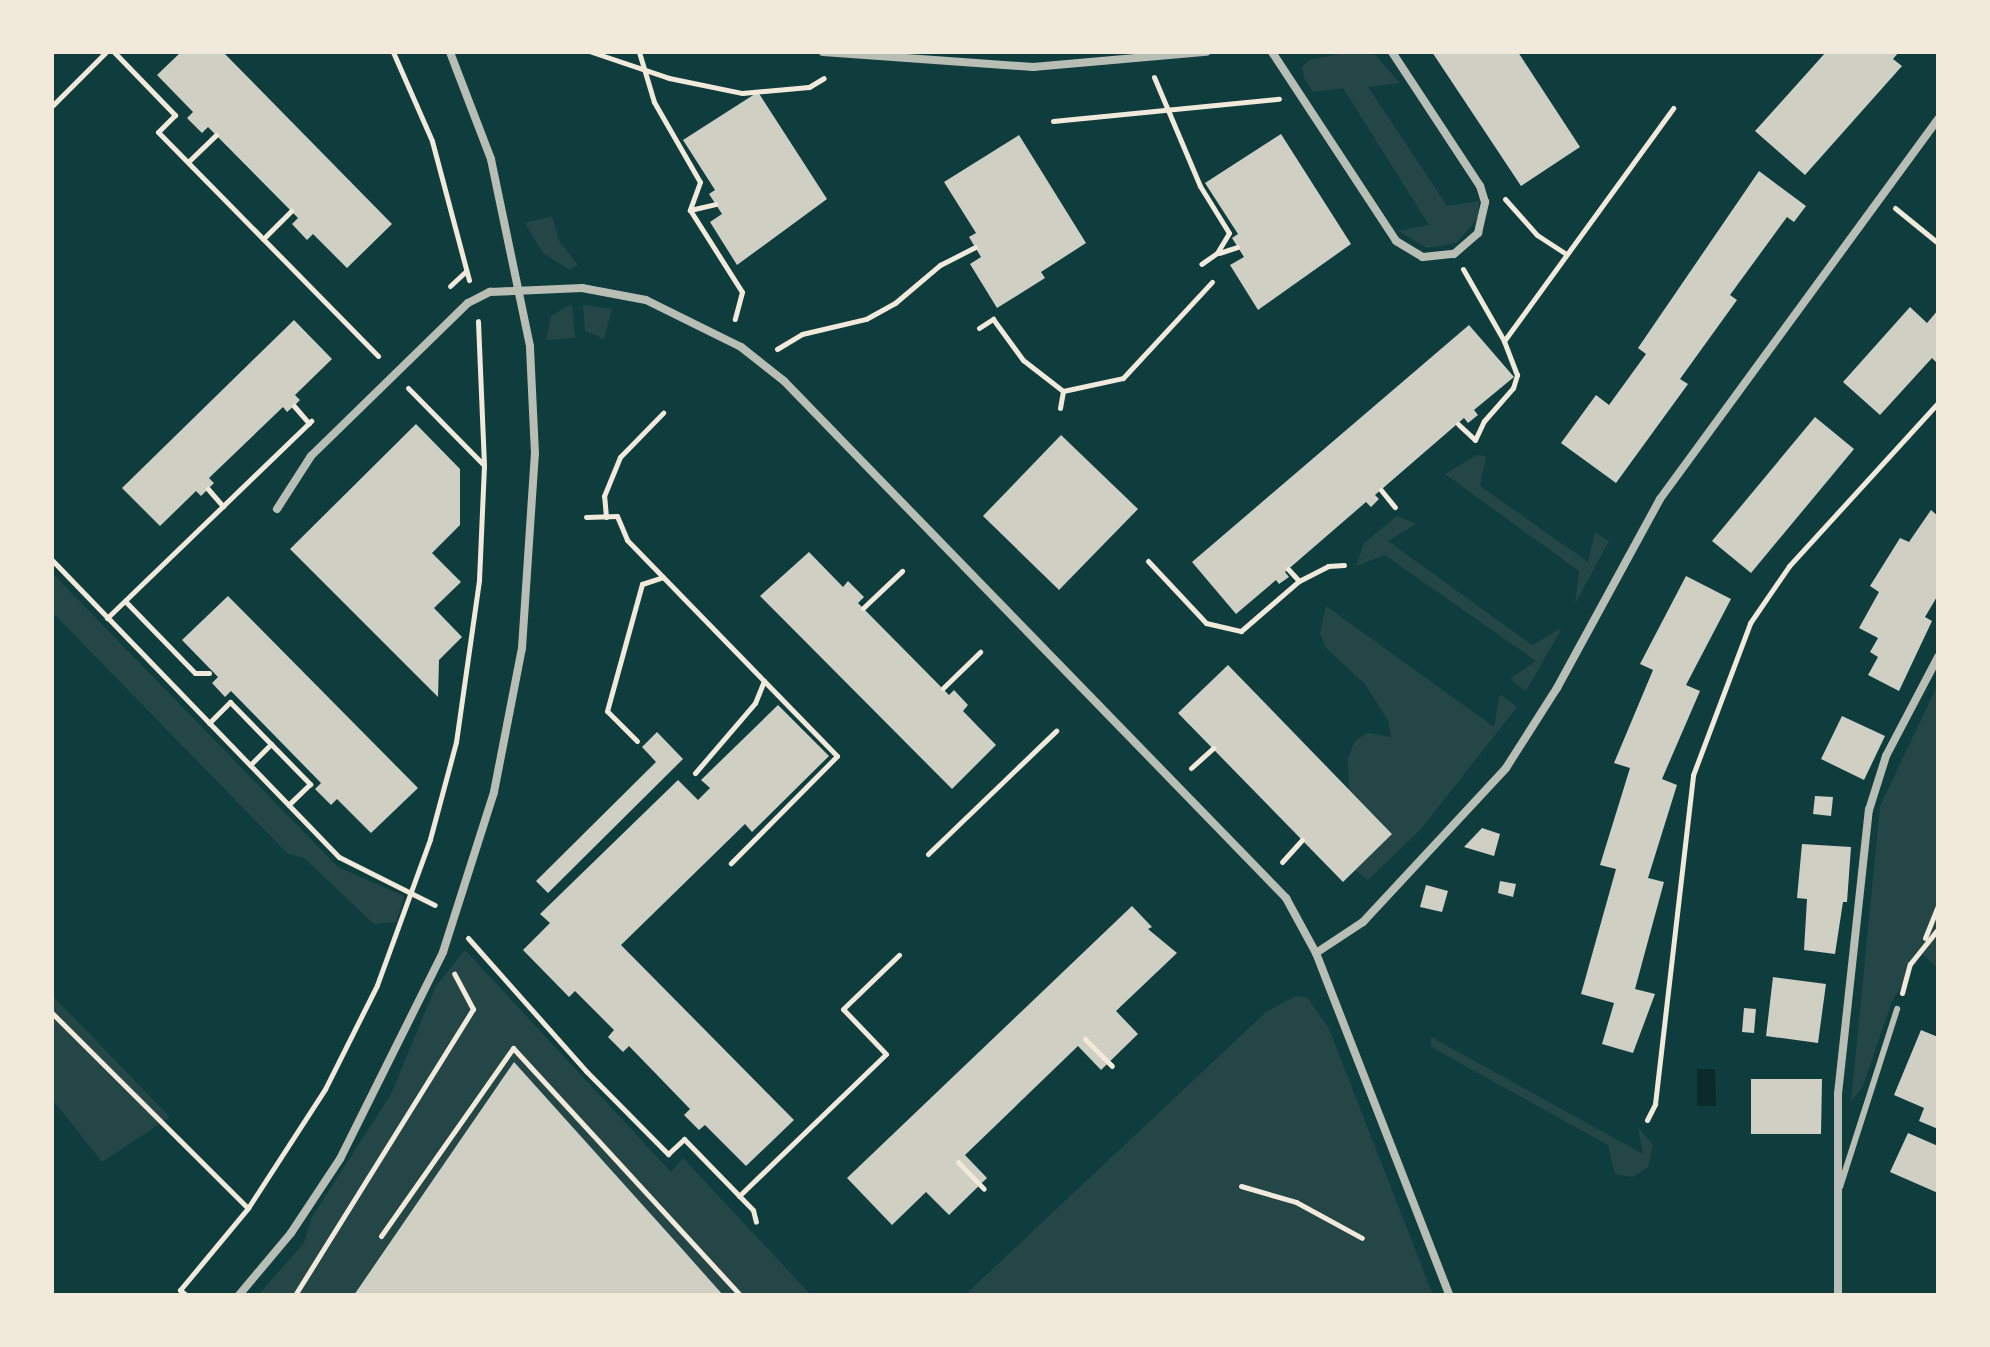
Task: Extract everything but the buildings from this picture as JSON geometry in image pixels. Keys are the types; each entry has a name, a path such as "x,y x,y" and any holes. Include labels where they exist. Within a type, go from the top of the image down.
{"street":[{"path":"239,1295 291,1233 340,1159 443,952 455,923 494,792 528,591 535,454 521,288 491,159 450,52"},
{"path":"823,52 1033,67 1206,52"},
{"path":"1272,52 1396,241 1423,257 1454,254 1478,233 1485,202 1392,52"},
{"path":"1316,953 1363,922 1506,768 1557,688 1660,499 1938,119"},
{"path":"277,509 311,456 468,303 521,288 582,288 646,300 741,347 784,381 1286,898 1316,953 1449,1295"},
{"path":"1838,1295 1838,1094 1869,810 1886,756 1938,657"}],"lane":[{"path":"1840,1187 1897,1009"}],"path":[{"path":"52,106 106,52"},
{"path":"114,52 175,115 158,132 378,356"},
{"path":"393,52 432,141 467,270 445,292"},
{"path":"592,52 644,70 742,93 809,87 824,78"},
{"path":"639,52 654,102 700,182 690,210"},
{"path":"1143,59 1171,113 1200,186 1229,233 1217,253"},
{"path":"1053,121 1171,113 1300,96"},
{"path":"1504,341 1673,108"},
{"path":"187,162 216,135"},
{"path":"1881,197 1938,243"},
{"path":"1485,202 1507,199 1537,235 1565,253"},
{"path":"690,210 715,204"},
{"path":"690,210 742,292 735,319"},
{"path":"263,239 291,211"},
{"path":"777,349 785,339 866,319 895,303 940,265 975,247"},
{"path":"1201,264 1217,253 1237,247"},
{"path":"1454,254 1504,341 1517,375 1513,388 1484,421 1475,440 1458,424"},
{"path":"1063,391 1123,378 1212,282"},
{"path":"186,1295 180,1290 248,1208 353,1035 413,892 465,695 479,580 484,465 478,317"},
{"path":"979,328 993,319 1023,360 1063,391"},
{"path":"366,367 389,346"},
{"path":"407,387 484,465"},
{"path":"1060,408 1063,391"},
{"path":"1647,1120 1655,1104 1693,775 1750,623 1789,566 1938,403"},
{"path":"294,406 309,423"},
{"path":"107,618 321,412"},
{"path":"606,517 604,496 620,457 663,413"},
{"path":"208,489 223,506"},
{"path":"1381,490 1395,507"},
{"path":"586,517 617,516 627,540 837,756 731,863"},
{"path":"52,560 339,857 443,909"},
{"path":"1148,561 1206,623 1241,631 1299,581 1328,566 1344,565"},
{"path":"1288,569 1299,581"},
{"path":"863,608 902,571"},
{"path":"637,741 607,711 642,584 663,577"},
{"path":"125,601 195,673 209,673"},
{"path":"943,688 980,652"},
{"path":"695,773 755,703 764,681"},
{"path":"234,706 240,700"},
{"path":"209,723 230,702 310,784 288,805"},
{"path":"928,854 1056,731"},
{"path":"250,765 271,744"},
{"path":"1191,768 1213,748"},
{"path":"306,781 312,774"},
{"path":"1282,862 1302,840"},
{"path":"1897,1009 1910,964 1924,941 1938,905"},
{"path":"1924,941 1938,929"},
{"path":"468,937 586,1071 668,1154 684,1139 739,1196 756,1222"},
{"path":"295,1295 473,1009 443,952"},
{"path":"739,1196 886,1054 843,1009 899,955"},
{"path":"52,1013 248,1208"},
{"path":"1085,1039 1112,1066"},
{"path":"381,1236 513,1048 740,1295"},
{"path":"958,1162 984,1189"},
{"path":"1241,1186 1296,1202 1362,1238"}],"shaded area":[{"path":"1349,52 1375,55 1400,83 1368,87 1447,206 1479,201 1478,219 1456,243 1427,248 1398,231 1429,225 1343,88 1313,92 1304,78 1302,67 1309,60"},
{"path":"552,216 559,241 578,265 570,270 543,253 525,223"},
{"path":"572,304 575,338 546,340 551,316"},
{"path":"583,305 612,309 604,339 585,331"},
{"path":"1477,455 1486,456 1480,486 1588,562 1595,532 1609,541 1575,604 1579,571 1445,474"},
{"path":"1397,516 1416,524 1388,541 1532,645 1562,628 1526,691 1510,679 1536,661 1385,555 1356,566 1364,543"},
{"path":"52,573 338,867 404,896 396,922 374,924 304,858 288,854 52,612"},
{"path":"1326,606 1494,727 1500,694 1517,707 1421,829 1368,880 1355,870 1392,833 1349,789 1348,758 1355,741 1368,733 1391,737 1388,720 1365,684 1326,648 1320,633"},
{"path":"1938,684 1938,968 1922,954 1892,1001 1863,1086 1851,1102 1880,806"},
{"path":"465,950 671,1172 683,1158 811,1295 723,1295 514,1063 354,1295 258,1295 304,1243 312,1217 391,1094 436,986"},
{"path":"52,995 170,1117 102,1162 52,1099"},
{"path":"1296,996 1308,998 1329,1029 1433,1295 965,1295 1266,1012"},
{"path":"1431,1037 1643,1154 1638,1127 1653,1145 1648,1167 1633,1177 1615,1174 1608,1145 1431,1047"},
{"path":"1697,1069 1715,1069 1716,1106 1697,1106"}]}
